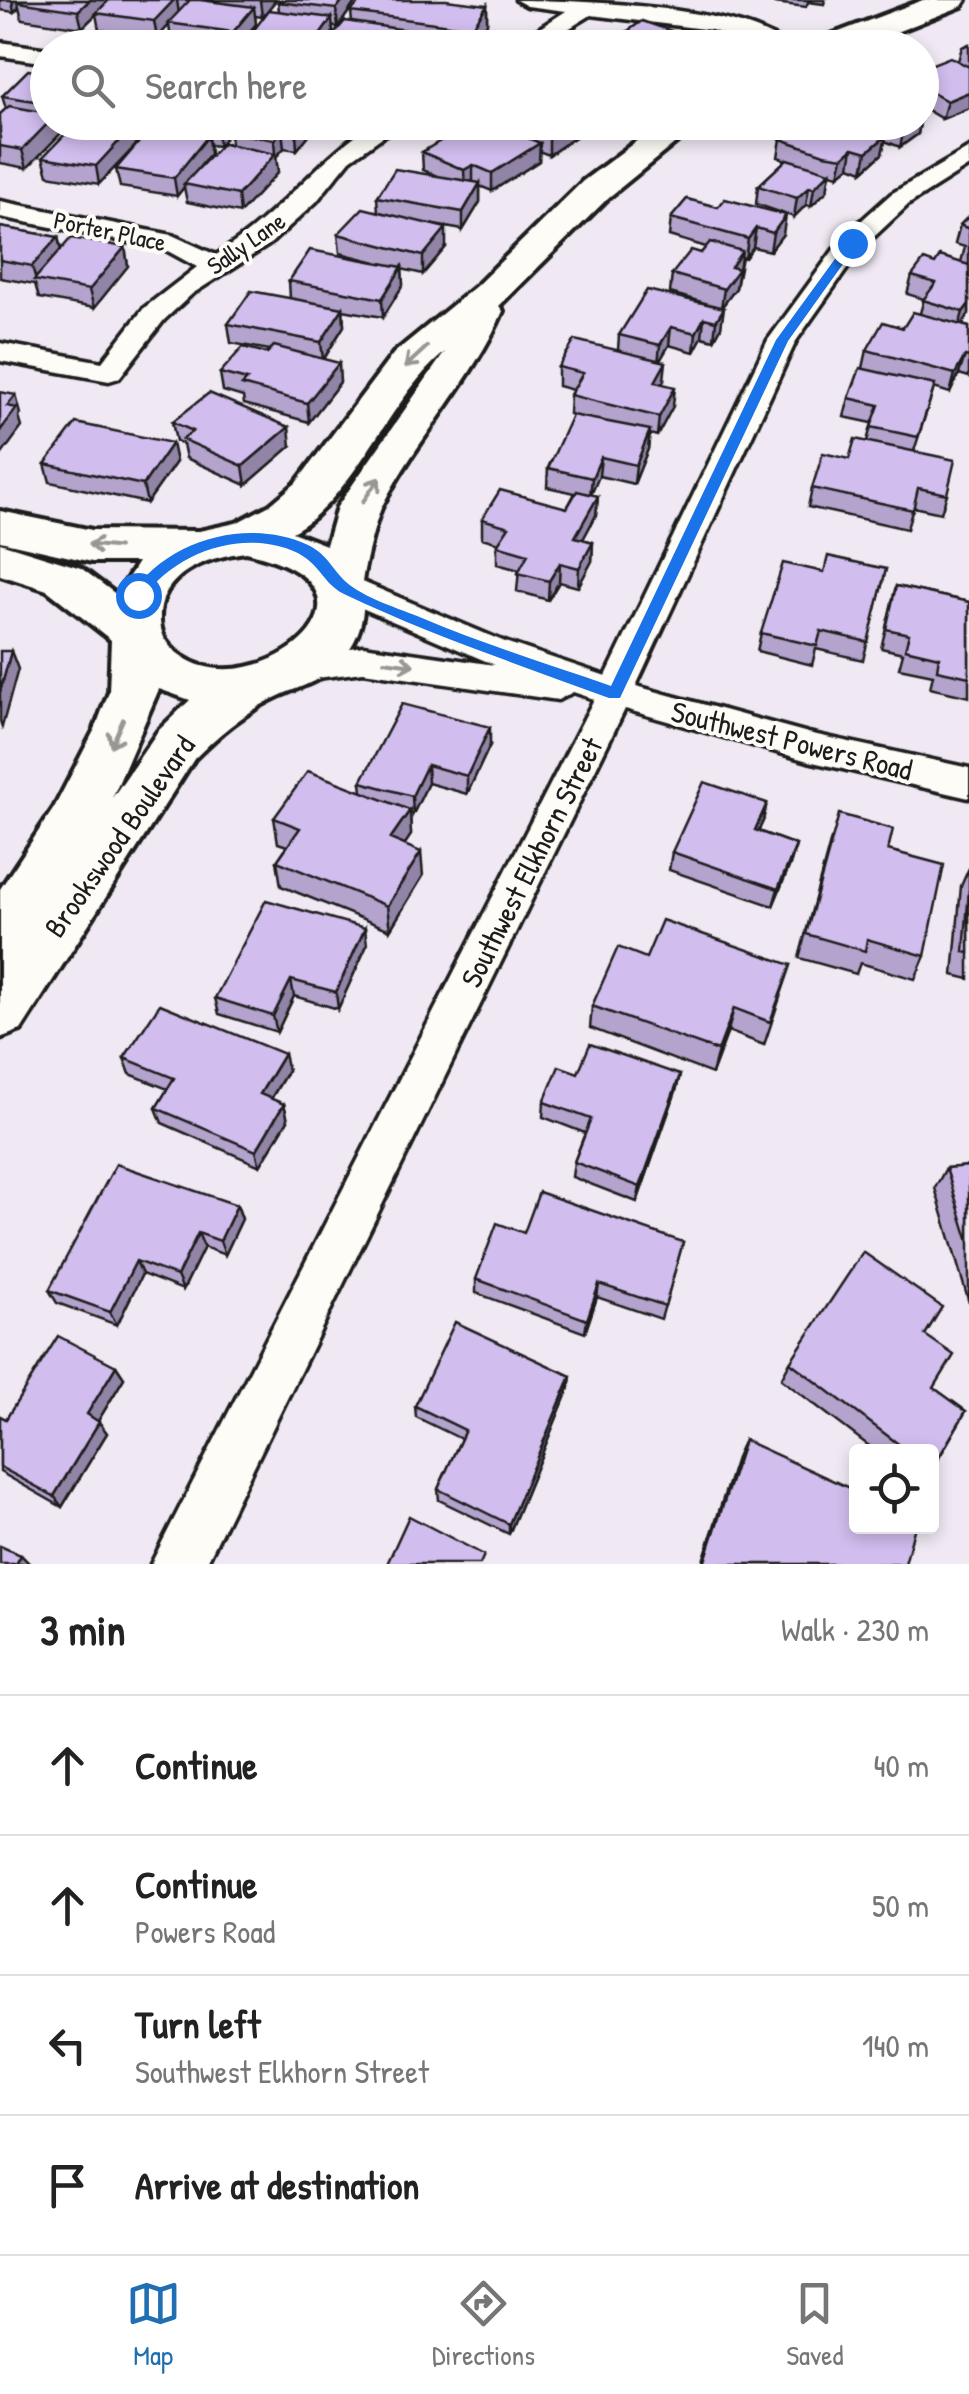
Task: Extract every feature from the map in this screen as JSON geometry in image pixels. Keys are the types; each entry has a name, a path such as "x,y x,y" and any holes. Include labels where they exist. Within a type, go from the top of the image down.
{"main road":[{"path":"873,30 952,0"},
{"path":"0,526 92,546 200,546 246,538 286,516 312,493 408,362 490,294 596,189 660,140"},
{"path":"340,584 359,507 462,356 490,294"},
{"path":"0,559 64,579 135,636 148,658 169,674 197,684 228,687 282,675 326,649 341,626 345,603 340,584 325,562 303,548 246,538"},
{"path":"135,636 132,617 138,595 152,575 200,546"},
{"name":"Brookswood Boulevard","path":"0,936 74,822 120,729 134,692 135,636"},
{"name":"Brookswood Boulevard","path":"0,1012 176,746 212,710 282,675"}],"street":[{"path":"527,0 716,24 732,30"},
{"path":"550,30 587,8"},
{"path":"0,49 30,53"},
{"name":"Sally Lane","path":"0,352 110,372 154,314 216,264 261,238 306,197 341,155 364,140"},
{"name":"Southwest Elkhorn Street","path":"178,1564 615,694 800,310 852,243 900,199 969,155"},
{"name":"Porter Place","path":"0,209 172,243 216,264"},
{"path":"340,584 418,623 615,694"},
{"path":"282,675 363,659 471,678 615,694"},
{"name":"Southwest Powers Road","path":"615,694 829,754 969,783"}],"building":[{"path":"20,0 90,0 78,11"},
{"path":"109,0 174,0 154,21 96,13"},
{"path":"190,0 254,7 235,30 168,23"},
{"path":"279,0 343,0 336,9"},
{"path":"361,0 446,0 487,5 472,28 351,12"},
{"path":"269,10 332,18 324,30 254,30"},
{"path":"345,21 406,30 337,30"},
{"path":"642,21 669,30 629,30"},
{"path":"950,57 969,67 969,92 947,101 939,97 939,61"},
{"path":"28,70 30,70 30,100 2,96"},
{"path":"9,106 30,110 32,140 22,150 0,146 0,114"},
{"path":"60,140 120,140 96,166 43,157"},
{"path":"141,140 205,140 174,178 116,169"},
{"path":"442,140 540,143 492,173 473,165 464,170 422,152"},
{"path":"784,140 881,140 867,152 853,148 843,157"},
{"path":"223,143 275,154 238,195 184,184"},
{"path":"787,159 830,172 797,198 758,186"},
{"path":"395,169 480,183 463,212 377,197"},
{"path":"687,199 718,207 725,199 786,215 773,233 756,228 748,239 671,218"},
{"path":"363,208 446,228 423,256 338,234"},
{"path":"0,227 58,237 32,266 0,260"},
{"path":"71,238 125,247 89,290 34,280"},
{"path":"710,242 742,251 731,267 739,269 724,289 672,274 691,250 701,253"},
{"path":"310,250 402,267 382,299 289,281"},
{"path":"940,256 969,265 969,304 963,312 923,300 936,283 912,276 924,260 935,264"},
{"path":"647,290 724,308 716,321 704,318 696,333 671,327 660,345 619,335"},
{"path":"251,291 343,308 321,342 228,324"},
{"path":"913,312 969,327 969,357 965,356 955,374 867,350 883,322 903,328"},
{"path":"575,340 666,362 655,382 675,387 659,417 570,395 583,373 558,367"},
{"path":"274,346 339,363 307,403 242,385 247,380 220,373 243,347 267,353"},
{"path":"860,368 935,385 918,437 871,427 879,405 849,398"},
{"path":"0,392 16,395 7,406 17,408 0,431"},
{"path":"209,393 289,427 243,466 182,439 193,431 172,422"},
{"path":"572,415 650,430 636,465 601,457 592,478 548,468"},
{"path":"76,423 172,443 143,485 45,464"},
{"path":"855,439 955,460 947,494 918,488 913,510 812,488 823,453 849,459"},
{"path":"500,490 567,508 577,491 598,496 575,537 593,542 579,568 560,563 549,581 518,573 528,554 497,545 509,527 482,519"},
{"path":"828,556 886,569 868,642 821,631 817,646 761,633 783,563 824,572"},
{"path":"896,586 969,602 969,677 937,670 939,657 905,649 909,634 886,629"},
{"path":"0,651 11,651 0,692"},
{"path":"402,704 490,727 467,776 427,765 412,796 361,782"},
{"path":"308,771 410,810 390,839 421,852 387,906 277,861 300,828 274,818"},
{"path":"704,782 767,803 755,830 796,845 778,889 672,852"},
{"path":"839,814 893,829 888,850 944,865 925,956 867,939 865,951 806,934"},
{"path":"969,890 969,953 964,952"},
{"path":"266,900 365,928 336,992 291,980 273,1016 215,998"},
{"path":"662,920 791,965 770,1022 734,1008 718,1051 592,1006 618,947 646,958"},
{"path":"160,1004 284,1054 260,1094 284,1104 256,1151 156,1108 174,1078 124,1058"},
{"path":"590,1044 680,1075 640,1187 574,1162 591,1119 544,1102 559,1066 578,1073"},
{"path":"116,1164 237,1205 220,1241 198,1233 177,1276 136,1261 110,1312 49,1290"},
{"path":"969,1166 969,1242 946,1168"},
{"path":"539,1192 683,1242 665,1306 599,1284 587,1320 476,1279 497,1223 524,1233"},
{"path":"863,1252 942,1307 925,1335 954,1355 934,1388 966,1411 939,1457 939,1444 898,1444 790,1362"},
{"path":"455,1322 571,1376 509,1524 438,1489 465,1430 415,1406"},
{"path":"58,1336 116,1366 87,1414 99,1422 54,1496 0,1467 0,1416 6,1419"},
{"path":"744,1440 849,1488 849,1534 913,1534 905,1564 704,1564"},
{"path":"409,1516 484,1555 480,1564 387,1564"},
{"path":"0,1546 21,1555 16,1564 0,1564"}],"route":[{"path":"138,595 152,575 174,558 200,546 246,538 276,540 303,548 325,562 341,586 418,623 615,694 782,340 822,279 852,243"}]}
